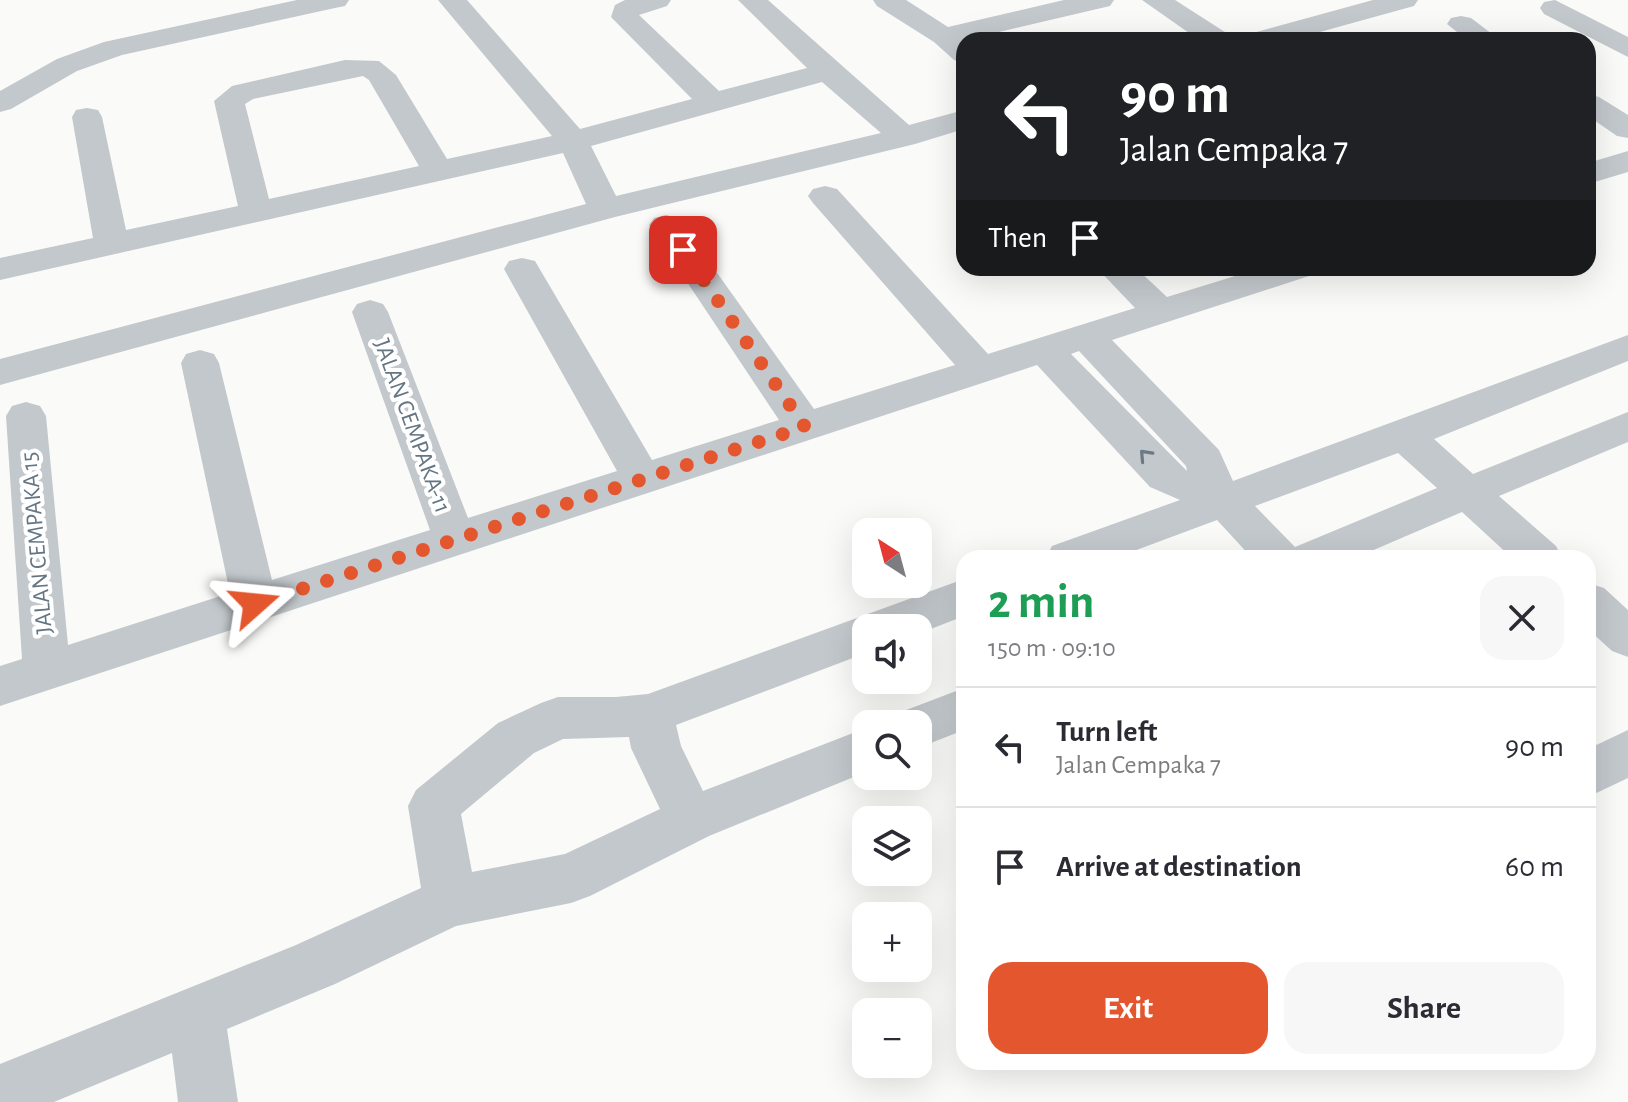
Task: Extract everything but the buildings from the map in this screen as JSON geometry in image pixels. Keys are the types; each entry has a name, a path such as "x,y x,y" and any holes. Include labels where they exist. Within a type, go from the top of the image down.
{"street":[{"path":"0,103 67,65 114,48 335,0"},
{"path":"452,0 573,141 605,209"},
{"path":"657,0 630,7 625,11 625,17 713,102"},
{"path":"752,0 827,71 904,137"},
{"path":"887,0 954,45"},
{"path":"980,32 1029,7 1100,0"},
{"path":"1156,0 1206,32"},
{"path":"1288,32 1404,0"},
{"path":"1554,8 1628,48"},
{"path":"1461,24 1474,32"},
{"path":"256,212 229,101 243,92 345,69 369,67 381,75 437,169"},
{"path":"0,269 573,141 827,71"},
{"path":"1596,108 1628,129"},
{"path":"87,117 112,245"},
{"path":"0,372 605,209 956,123"},
{"path":"1596,171 1628,161"},
{"path":"825,196 981,370"},
{"path":"666,225 805,427"},
{"path":"522,269 642,479"},
{"path":"1123,276 1161,312"},
{"path":"0,686 1272,276"},
{"name":"JALAN CEMPAKA-11","path":"370,312 455,540"},
{"path":"1086,336 1204,460 1215,496"},
{"path":"1087,550 1215,496 1404,435 1628,347"},
{"path":"1044,349 1165,476 1185,489 1215,496 1271,550"},
{"path":"200,363 255,604"},
{"name":"JALAN CEMPAKA 15","path":"26,416 47,670"},
{"path":"1330,550 1628,426"},
{"path":"1404,435 1531,550"},
{"path":"920,614 956,600"},
{"path":"1596,608 1628,638"},
{"path":"450,902 434,806 516,738 558,718 616,718 649,714 852,639"},
{"path":"932,721 956,711"},
{"path":"649,714 656,748 691,819"},
{"path":"1596,770 1628,752"},
{"path":"0,1094 315,965 450,902 571,878 691,819 852,756"},
{"path":"196,1014 208,1102"}],"route":[{"path":"255,604 805,427 683,250"}]}
